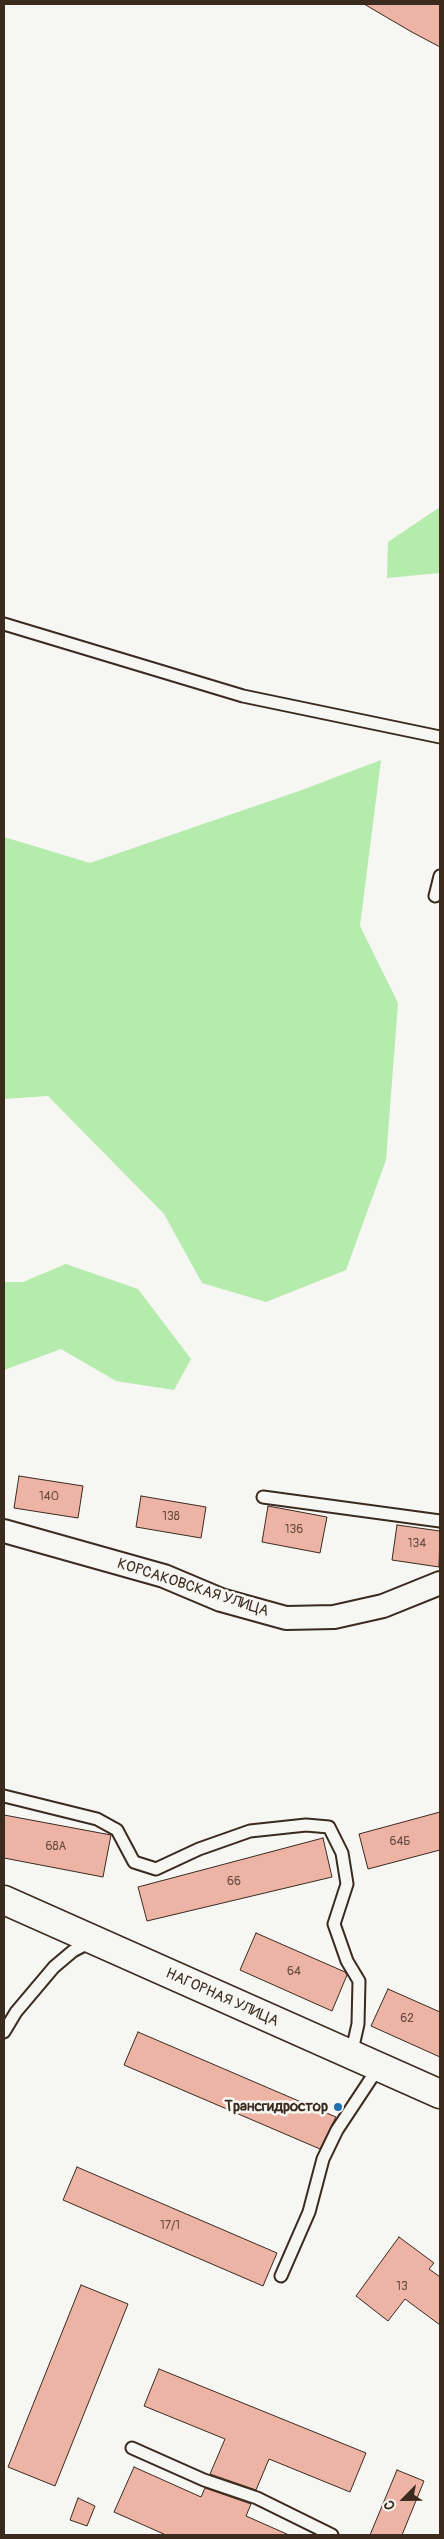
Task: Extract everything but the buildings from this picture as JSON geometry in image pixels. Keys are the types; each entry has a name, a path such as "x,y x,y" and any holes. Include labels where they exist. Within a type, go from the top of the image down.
{"street":[{"name":"КОРСАКОВСКАЯ УЛИЦА","path":"4,1531 164,1576 221,1600 286,1618 334,1617 384,1606 440,1583"},
{"name":"НАГОРНАЯ УЛИЦА","path":"4,1900 440,2094"}],"lane":[{"path":"4,624 243,696 440,737"},
{"path":"435,896 440,876"},
{"path":"262,1497 440,1521"},
{"path":"4,1796 97,1819 117,1830 134,1862 156,1868 200,1849 250,1831 306,1825 329,1827 342,1853 347,1884 334,1924 347,1961 359,1981 358,2024 351,2056"},
{"path":"4,2032 16,2012 54,1966 73,1951 93,1940"},
{"path":"281,2276 309,2212 323,2159 337,2130 378,2068"},
{"path":"132,2448 204,2480 256,2498 332,2535"}],"green space":[{"path":"440,507 440,573 387,578 388,542"},
{"path":"381,760 360,926 398,1003 386,1160 346,1270 266,1302 202,1283 164,1214 48,1096 4,1099 4,837 90,863 299,791"},
{"path":"66,1264 138,1289 191,1359 174,1390 116,1381 61,1349 4,1370 4,1282 23,1282"}],"place":[{"name":"Трансгидростор","path":"338,2107"}]}
